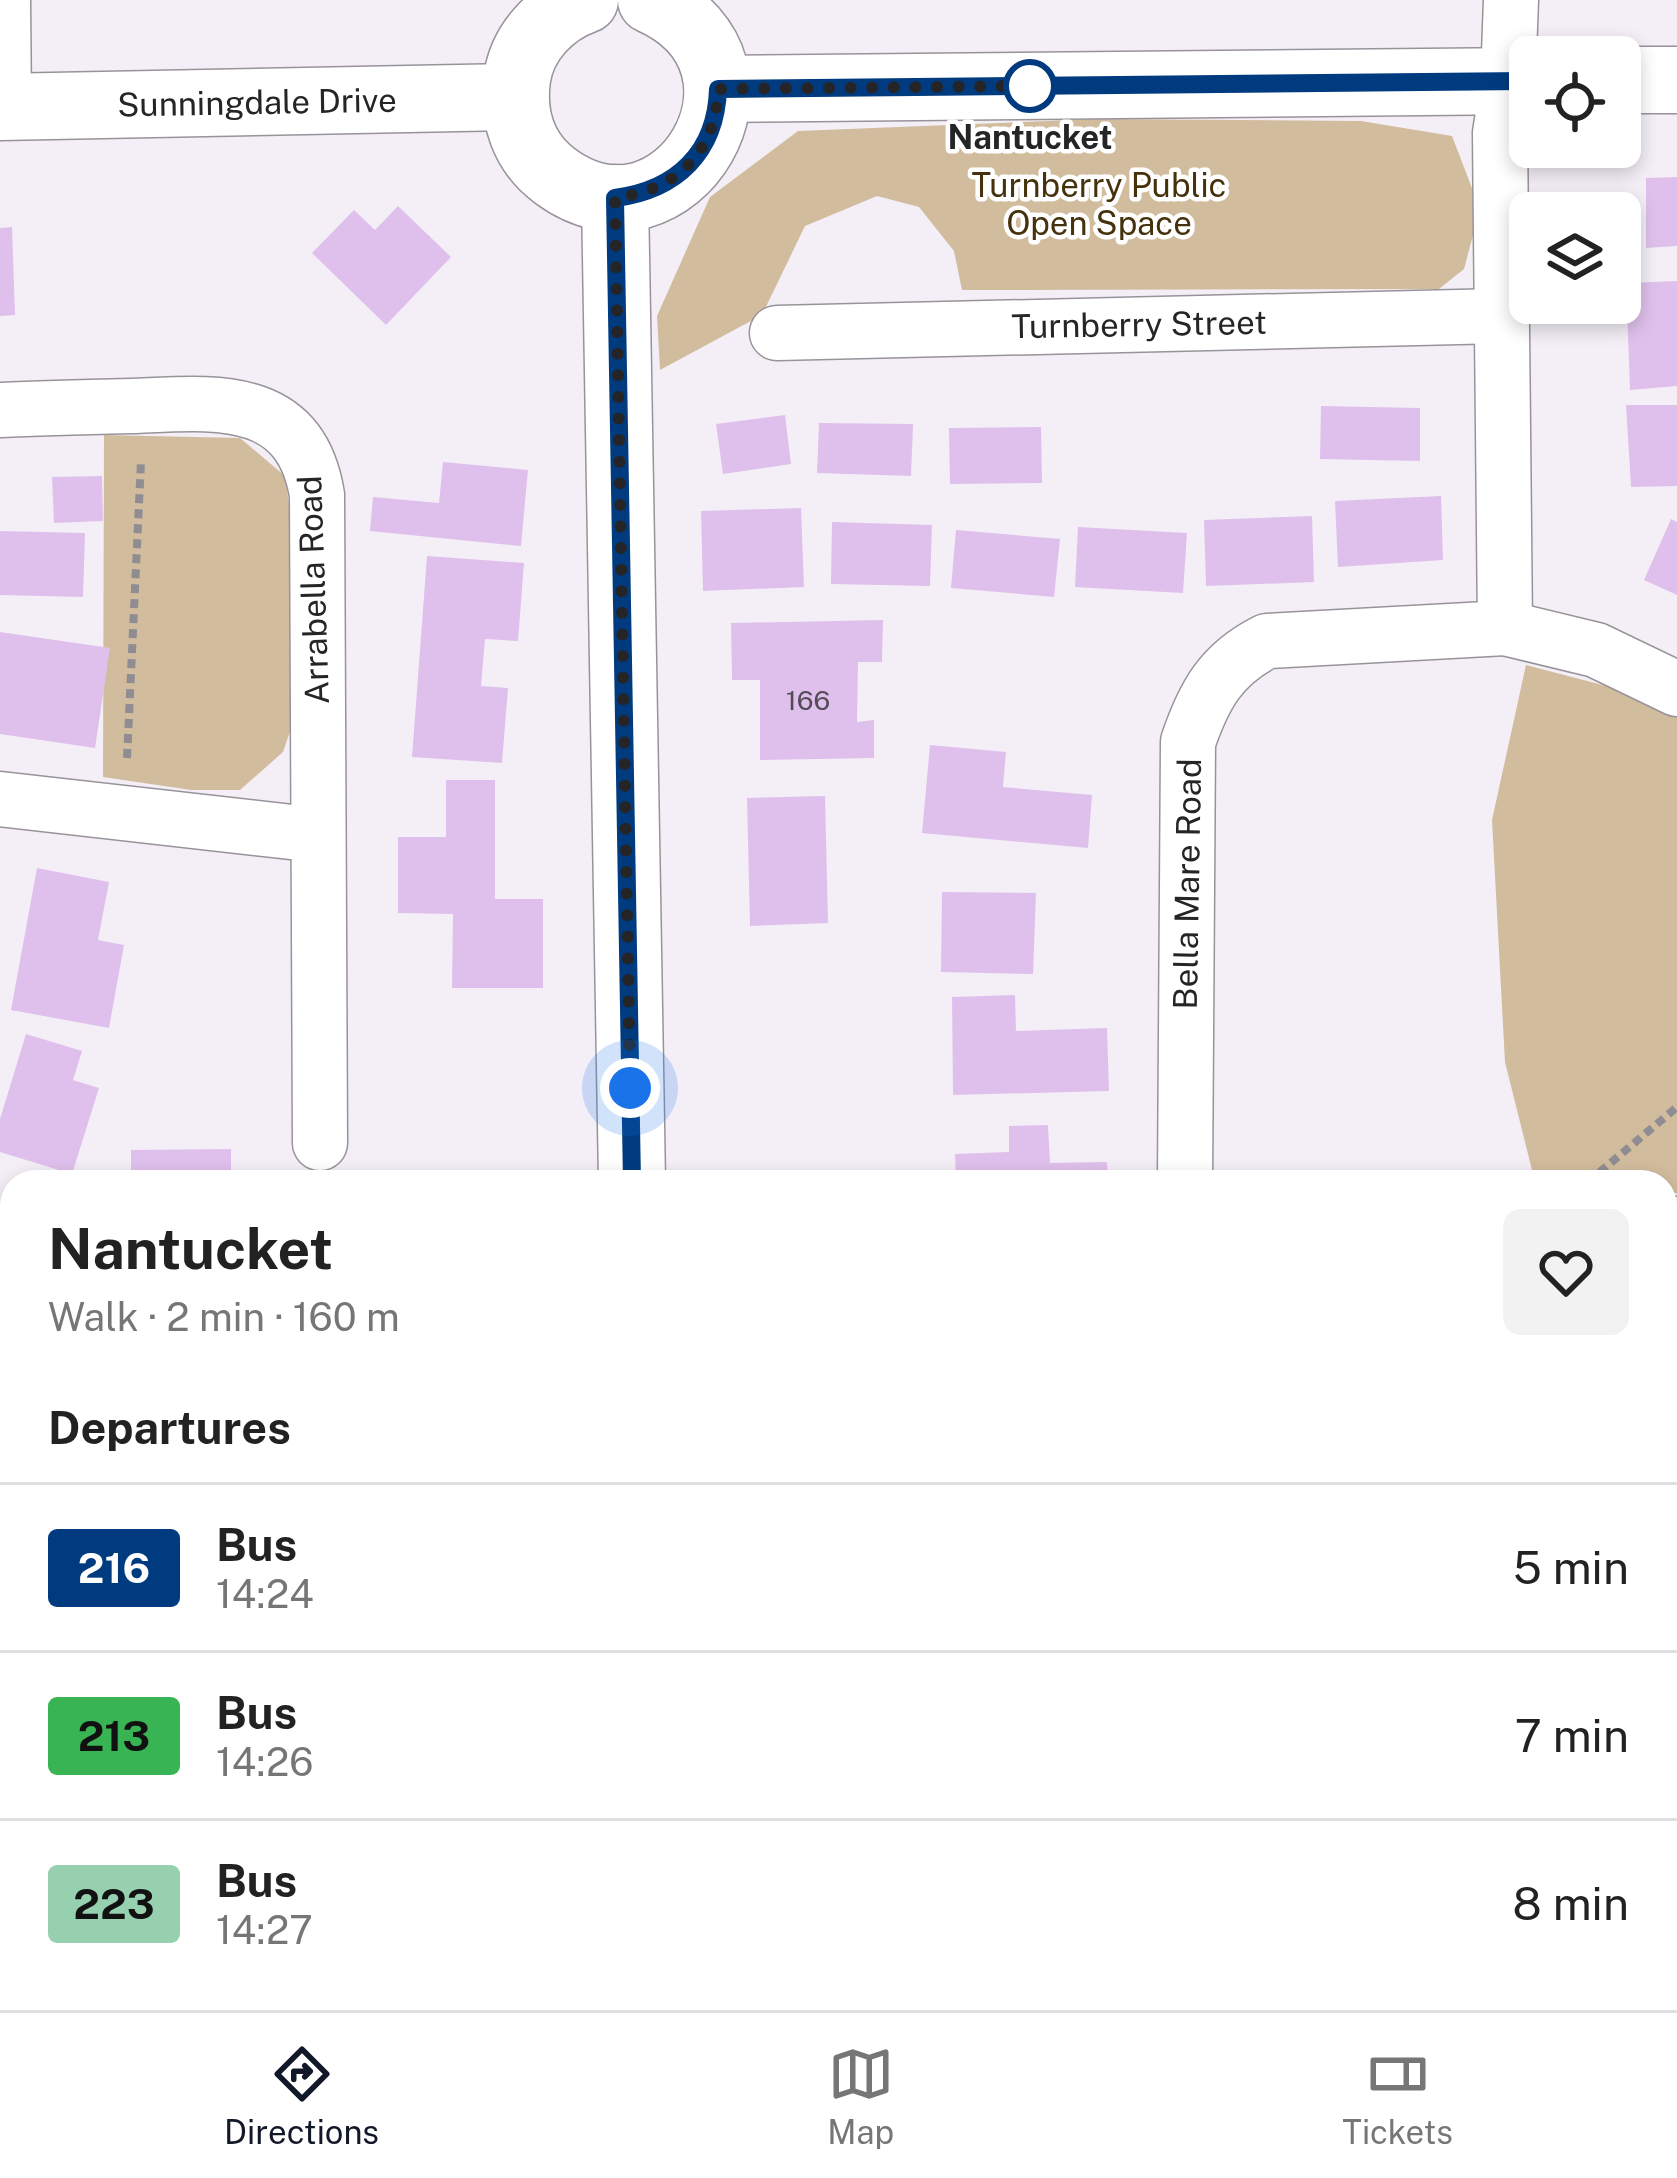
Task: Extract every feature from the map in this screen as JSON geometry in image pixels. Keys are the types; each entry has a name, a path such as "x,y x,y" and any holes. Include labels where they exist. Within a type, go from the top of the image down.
{"street":[{"path":"2,107 3,0"},
{"path":"585,0 569,5 547,22 530,44 518,69 518,123 544,168 589,194 615,198 656,189 690,166 712,130 718,89 703,42 670,8 651,0"},
{"path":"1511,0 1515,36"},
{"path":"1641,80 1677,80"},
{"path":"718,89 1509,81"},
{"name":"Sunningdale Drive","path":"2,107 515,97"},
{"path":"1505,628 1500,133 1509,108"},
{"path":"615,198 632,1170"},
{"name":"Turnberry Street","path":"777,332 1502,316"},
{"name":"Arrabella Road","path":"0,410 228,403 277,423 306,453 317,495 320,1143"},
{"name":"Bella Mare Road","path":"1185,1170 1188,742 1209,688 1243,653 1267,641 1505,628 1596,650 1677,688"},
{"path":"0,799 318,835"}],"path":[{"path":"124,813 144,405"},
{"path":"1602,1170 1677,1107"}],"green space":[{"name":"Turnberry Public Open Space","path":"1096,119 1361,121 1452,136 1480,209 1464,269 1439,289 962,290 954,251 919,207 877,196 805,226 762,315 660,370 657,316 710,197 798,131"},
{"path":"104,435 240,438 285,476 292,525 293,723 283,752 240,790 191,790 103,777"},
{"path":"1526,665 1656,699 1677,709 1677,1170 1532,1170 1505,1062 1492,820"}],"building":[{"path":"1677,177 1677,246 1646,248 1646,178"},
{"path":"398,206 451,257 386,325 312,253 354,210 375,230"},
{"path":"12,227 15,315 0,316 0,228"},
{"path":"1677,281 1677,386 1630,390 1628,324 1641,324 1641,282"},
{"path":"1626,405 1677,405 1677,486 1631,487"},
{"path":"1321,406 1420,408 1420,461 1320,459"},
{"path":"785,415 791,464 723,474 716,424"},
{"path":"819,423 913,424 911,476 817,473"},
{"path":"1041,427 1042,483 950,484 949,428"},
{"path":"443,462 528,470 521,546 370,531 373,497 439,503"},
{"path":"102,476 103,521 54,523 52,477"},
{"path":"1441,496 1443,560 1338,567 1335,501"},
{"path":"801,508 804,587 703,591 701,511"},
{"path":"1312,516 1314,582 1206,586 1204,520"},
{"path":"1671,519 1677,522 1677,595 1644,580"},
{"path":"832,522 932,525 930,586 831,584"},
{"path":"1078,527 1187,533 1183,593 1075,587"},
{"path":"956,530 1060,539 1054,597 951,588"},
{"path":"0,531 85,533 83,597 0,595"},
{"path":"427,556 524,563 518,641 485,639 481,686 508,688 502,763 412,757"},
{"path":"883,620 882,662 858,662 857,722 874,720 874,758 760,760 760,680 732,680 731,623"},
{"path":"0,632 110,648 95,748 0,734"},
{"path":"930,745 1006,752 1003,787 1092,795 1088,848 922,833"},
{"path":"446,780 495,780 495,899 543,899 543,988 452,988 453,914 398,913 398,837 446,837"},
{"path":"825,796 828,923 750,926 747,798"},
{"path":"37,868 109,882 98,940 124,945 109,1028 11,1010"},
{"path":"942,892 1036,893 1033,974 941,972"},
{"path":"1015,995 1016,1031 1107,1028 1109,1091 953,1095 952,997"},
{"path":"26,1034 82,1051 73,1080 99,1088 73,1170 0,1152 0,1119"},
{"path":"1048,1125 1050,1163 1107,1162 1107,1170 956,1170 955,1154 1009,1152 1009,1126"},
{"path":"231,1149 231,1170 131,1170 131,1150"}],"bus line":[{"name":"216","path":"632,1170 615,198 656,189 690,166 712,130 718,89 1509,81"}],"place":[{"name":"Nantucket","path":"1030,86"}],"route":[{"path":"630,1088 615,198 656,189 690,166 712,130 718,89 1035,86 1030,86"}]}
